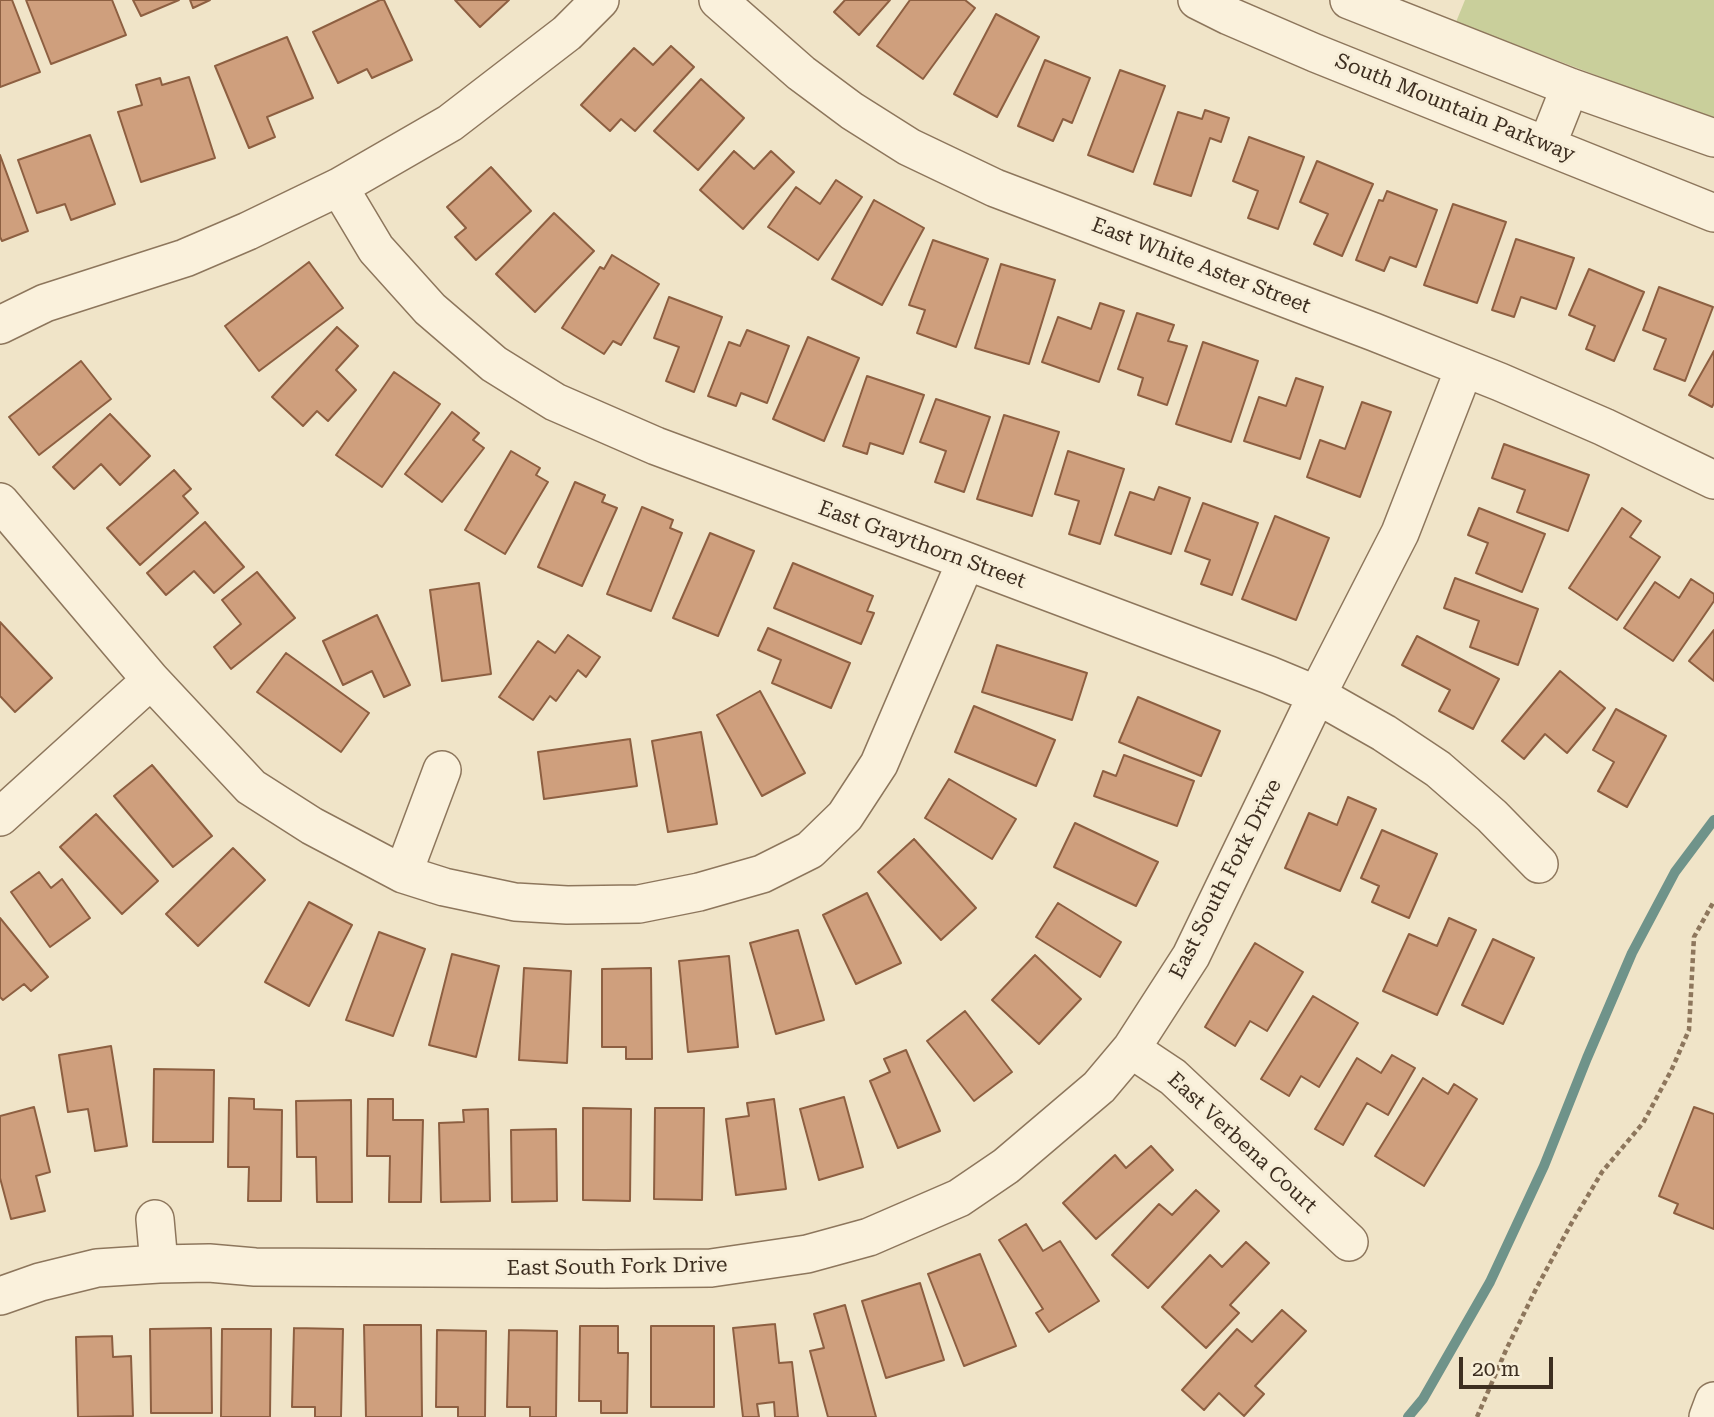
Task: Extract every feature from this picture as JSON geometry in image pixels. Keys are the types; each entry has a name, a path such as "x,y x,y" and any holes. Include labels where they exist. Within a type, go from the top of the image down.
{"street":[{"path":"0,325 45,303 185,258 339,187 450,123 568,33 600,0"},
{"name":"East White Aster Street","path":"718,0 811,80 852,111 909,147 995,188 1500,382 1604,427 1714,480"},
{"name":"South Mountain Parkway","path":"1197,0 1315,53 1714,212"},
{"path":"1349,0 1570,87 1714,138"},
{"path":"1547,145 1570,87"},
{"name":"East Graythorn Street","path":"339,187 376,250 430,309 494,364 555,402 656,446 1317,695 1384,733 1438,769 1492,816 1539,864"},
{"name":"East South Fork Drive","path":"0,1296 40,1282 97,1268 159,1264 209,1263 255,1267 711,1268 807,1254 869,1237 959,1198 1006,1166 1098,1087 1131,1049 1191,956 1317,695 1400,533 1464,369"},
{"path":"0,502 151,680 251,787 312,826 403,874 444,887 515,902 567,905 639,904 699,892 762,874 810,850 845,816 879,764 966,561"},
{"path":"0,817 151,680"},
{"path":"403,874 442,770"},
{"name":"East Verbena Court","path":"1131,1049 1172,1077 1349,1242"},
{"path":"155,1219 159,1264"},
{"path":"1708,1417 1714,1401"}],"path":[{"path":"1477,1417 1535,1289 1571,1223 1602,1172 1643,1123 1671,1071 1689,1030 1694,937 1714,901"}],"green space":[{"path":"1465,0 1714,0 1714,120 1456,22"}],"building":[{"path":"0,0 12,0 40,72 0,87"},
{"path":"26,0 112,0 126,35 51,64"},
{"path":"133,0 179,0 141,16"},
{"path":"190,0 210,0 193,8"},
{"path":"384,0 412,60 372,78 367,69 338,83 313,32"},
{"path":"455,0 509,0 480,27"},
{"path":"845,0 890,0 859,35 834,12"},
{"path":"910,0 965,0 975,8 923,79 877,46"},
{"path":"996,14 1039,37 997,117 954,94"},
{"path":"287,37 313,98 267,117 275,137 249,148 215,66"},
{"path":"671,46 694,67 635,131 621,119 610,131 581,105 634,48 653,65"},
{"path":"1045,60 1090,78 1072,123 1063,119 1053,141 1018,126"},
{"path":"1120,70 1165,86 1133,172 1088,155"},
{"path":"189,77 215,158 141,182 118,112 142,105 136,85 160,78 162,85"},
{"path":"701,79 744,118 698,170 654,131"},
{"path":"1205,110 1229,118 1221,142 1210,138 1191,196 1154,184 1178,112 1202,119"},
{"path":"90,135 115,204 71,220 65,204 37,213 18,160"},
{"path":"1249,137 1304,157 1278,229 1248,218 1258,191 1233,181"},
{"path":"734,151 754,169 771,151 794,172 743,229 700,190"},
{"path":"0,155 28,231 2,241 0,237"},
{"path":"1317,161 1373,184 1342,256 1314,244 1328,214 1300,202"},
{"path":"491,167 531,211 476,260 455,237 466,228 447,207"},
{"path":"836,180 862,197 818,260 768,227 796,187 820,204"},
{"path":"1387,191 1437,210 1416,267 1390,257 1384,271 1356,260 1379,200 1383,201"},
{"path":"874,200 924,228 882,305 832,279"},
{"path":"1453,204 1506,222 1477,303 1424,285"},
{"path":"554,213 594,251 535,312 496,274"},
{"path":"1516,239 1574,258 1556,309 1521,297 1514,317 1492,310"},
{"path":"933,240 988,259 956,347 917,333 925,310 909,305"},
{"path":"612,255 659,284 621,345 613,341 604,354 562,328 600,267 604,269"},
{"path":"309,262 343,308 259,371 225,326"},
{"path":"1001,264 1055,280 1029,364 975,348"},
{"path":"1589,269 1644,292 1614,361 1586,349 1595,326 1569,315"},
{"path":"1659,287 1713,307 1685,381 1654,369 1666,339 1643,330"},
{"path":"669,297 722,317 694,392 666,381 679,347 654,338"},
{"path":"1100,303 1124,311 1099,382 1042,362 1058,317 1091,329"},
{"path":"1137,313 1174,325 1168,341 1187,346 1167,405 1138,395 1143,378 1118,369"},
{"path":"337,327 358,346 336,370 356,390 328,421 317,411 303,426 272,397"},
{"path":"747,330 789,346 767,403 741,393 736,406 708,396 729,342 740,346"},
{"path":"808,337 859,358 824,441 773,419"},
{"path":"1203,342 1258,361 1231,442 1176,424"},
{"path":"1714,351 1714,403 1712,407 1689,395"},
{"path":"81,361 111,399 39,455 9,417"},
{"path":"394,372 440,404 382,487 336,455"},
{"path":"867,376 924,395 903,454 870,443 867,454 843,446"},
{"path":"1296,378 1323,387 1300,459 1244,441 1259,397 1286,406"},
{"path":"936,399 990,417 964,492 935,482 946,451 920,442"},
{"path":"1362,402 1391,412 1360,497 1307,477 1320,440 1345,449"},
{"path":"452,412 479,433 473,440 484,448 442,502 405,474"},
{"path":"110,414 150,456 120,485 101,464 74,489 53,467"},
{"path":"1004,415 1059,432 1032,516 977,499"},
{"path":"1504,444 1589,475 1568,531 1517,512 1525,490 1492,478"},
{"path":"511,451 540,468 536,475 548,482 505,554 465,530"},
{"path":"1068,451 1124,469 1100,544 1069,534 1079,501 1055,494"},
{"path":"174,470 191,489 183,496 198,513 140,565 107,528"},
{"path":"575,482 605,495 602,502 617,508 582,586 538,567"},
{"path":"1159,487 1190,498 1171,554 1115,535 1130,492 1154,500"},
{"path":"1203,503 1258,523 1232,595 1201,584 1210,560 1185,551"},
{"path":"642,507 673,520 670,528 682,533 651,611 607,594"},
{"path":"1479,508 1545,534 1522,592 1476,573 1488,543 1468,535"},
{"path":"1622,508 1641,521 1630,537 1660,557 1617,620 1569,588"},
{"path":"1275,516 1329,538 1296,620 1242,599"},
{"path":"205,522 244,567 214,593 194,571 166,595 147,573"},
{"path":"710,533 754,551 718,636 673,618"},
{"path":"793,563 873,596 867,611 874,613 861,644 774,608"},
{"path":"257,572 295,618 231,669 214,647 241,624 222,600"},
{"path":"1455,578 1538,609 1518,665 1470,647 1479,621 1444,608"},
{"path":"1691,579 1714,594 1714,601 1673,661 1624,628 1655,582 1679,598"},
{"path":"479,583 491,674 442,681 430,590"},
{"path":"377,615 410,685 384,697 372,671 343,685 323,641"},
{"path":"0,622 52,678 15,712 0,696"},
{"path":"768,628 850,663 831,708 772,683 781,660 758,650"},
{"path":"1714,630 1714,681 1689,661"},
{"path":"568,635 600,657 586,677 578,670 556,701 550,696 533,720 499,697 538,641 555,653"},
{"path":"1417,636 1499,679 1473,729 1439,711 1450,690 1402,665"},
{"path":"997,645 1087,673 1072,720 982,692"},
{"path":"286,653 369,713 341,752 257,692"},
{"path":"1560,671 1605,708 1567,753 1545,734 1524,759 1502,741"},
{"path":"760,691 805,773 762,796 717,715"},
{"path":"1138,697 1220,731 1201,776 1119,742"},
{"path":"974,706 1055,740 1036,786 955,752"},
{"path":"1616,709 1666,736 1627,807 1598,791 1614,762 1593,750"},
{"path":"701,732 717,824 668,832 652,741"},
{"path":"630,739 637,786 544,799 538,752"},
{"path":"1124,755 1194,781 1177,826 1094,796 1103,771 1116,776"},
{"path":"152,765 212,836 173,867 114,796"},
{"path":"949,779 1016,819 992,859 925,818"},
{"path":"1348,797 1376,809 1340,891 1285,868 1309,813 1337,825"},
{"path":"96,814 158,881 122,914 60,847"},
{"path":"1075,823 1158,862 1136,906 1054,867"},
{"path":"1382,830 1437,854 1409,918 1372,902 1379,886 1361,878"},
{"path":"914,839 976,908 941,940 878,872"},
{"path":"233,848 265,880 198,946 166,914"},
{"path":"39,872 51,888 62,879 90,918 50,947 11,892"},
{"path":"867,893 901,963 856,984 823,915"},
{"path":"309,902 352,925 309,1006 265,982"},
{"path":"1058,903 1121,942 1100,977 1036,937"},
{"path":"0,918 48,977 31,991 24,984 3,1000 0,997"},
{"path":"1449,918 1476,930 1437,1015 1383,991 1409,934 1437,946"},
{"path":"798,930 824,1020 776,1034 750,943"},
{"path":"379,932 425,949 393,1036 346,1020"},
{"path":"1493,939 1534,958 1503,1024 1462,1005"},
{"path":"1255,943 1303,972 1267,1031 1250,1021 1235,1046 1205,1027"},
{"path":"452,954 499,966 476,1057 429,1045"},
{"path":"1035,955 1081,999 1039,1044 992,1000"},
{"path":"729,956 738,1047 688,1052 679,961"},
{"path":"524,968 571,971 567,1063 519,1060"},
{"path":"651,968 652,1059 626,1059 626,1047 602,1047 602,969"},
{"path":"1313,996 1358,1023 1319,1087 1301,1076 1289,1096 1261,1079"},
{"path":"965,1011 1012,1072 974,1101 927,1041"},
{"path":"111,1046 127,1146 95,1151 88,1109 68,1112 59,1055"},
{"path":"906,1050 940,1131 898,1148 870,1081 890,1072 884,1059"},
{"path":"1392,1055 1415,1068 1388,1115 1367,1103 1343,1145 1315,1129 1357,1058 1381,1073"},
{"path":"154,1069 214,1070 213,1142 153,1142"},
{"path":"1423,1078 1448,1094 1454,1084 1477,1099 1424,1186 1375,1156"},
{"path":"844,1097 863,1167 819,1180 800,1109"},
{"path":"229,1098 254,1099 254,1109 282,1110 281,1201 248,1201 249,1167 228,1167"},
{"path":"368,1099 393,1099 393,1120 423,1120 421,1202 389,1202 390,1156 367,1156"},
{"path":"774,1099 786,1189 736,1195 726,1119 749,1116 747,1103"},
{"path":"351,1100 352,1202 317,1202 316,1157 297,1157 296,1101"},
{"path":"34,1107 50,1172 36,1176 45,1211 11,1219 0,1178 0,1116"},
{"path":"1694,1107 1714,1114 1714,1229 1674,1213 1678,1204 1659,1196"},
{"path":"583,1108 631,1109 630,1201 583,1200"},
{"path":"655,1108 704,1108 702,1200 654,1199"},
{"path":"488,1109 490,1201 441,1202 439,1123 464,1122 463,1110"},
{"path":"556,1129 557,1201 512,1202 511,1130"},
{"path":"1151,1146 1173,1170 1096,1239 1063,1203 1115,1155 1126,1168"},
{"path":"1196,1190 1219,1211 1148,1288 1112,1255 1159,1204 1172,1215"},
{"path":"1026,1224 1043,1251 1060,1241 1099,1301 1049,1332 1036,1313 1043,1309 999,1240"},
{"path":"1246,1242 1269,1263 1230,1305 1239,1313 1206,1348 1162,1307 1210,1255 1222,1267"},
{"path":"980,1254 1016,1346 964,1366 928,1274"},
{"path":"920,1283 944,1360 886,1378 862,1301"},
{"path":"845,1305 876,1417 828,1417 810,1351 824,1348 814,1314"},
{"path":"1282,1310 1306,1331 1255,1386 1264,1394 1244,1416 1219,1393 1204,1410 1182,1390 1237,1329 1252,1342"},
{"path":"775,1324 779,1363 792,1362 798,1417 775,1417 774,1402 757,1404 759,1417 743,1417 733,1328"},
{"path":"364,1325 421,1325 422,1417 366,1417"},
{"path":"580,1326 618,1326 618,1353 628,1353 627,1413 601,1413 601,1401 579,1401"},
{"path":"651,1326 714,1326 714,1407 651,1407"},
{"path":"211,1328 212,1413 151,1413 150,1329"},
{"path":"294,1328 343,1329 341,1417 315,1417 315,1407 292,1407"},
{"path":"222,1329 271,1329 270,1417 221,1417"},
{"path":"437,1330 486,1331 485,1417 458,1417 458,1407 436,1407"},
{"path":"509,1330 557,1331 556,1417 530,1417 530,1407 507,1407"},
{"path":"112,1336 113,1357 131,1356 133,1416 78,1417 76,1337"}],"waterway":[{"path":"1408,1417 1423,1399 1490,1282 1544,1166 1632,953 1675,872 1714,820"}]}
